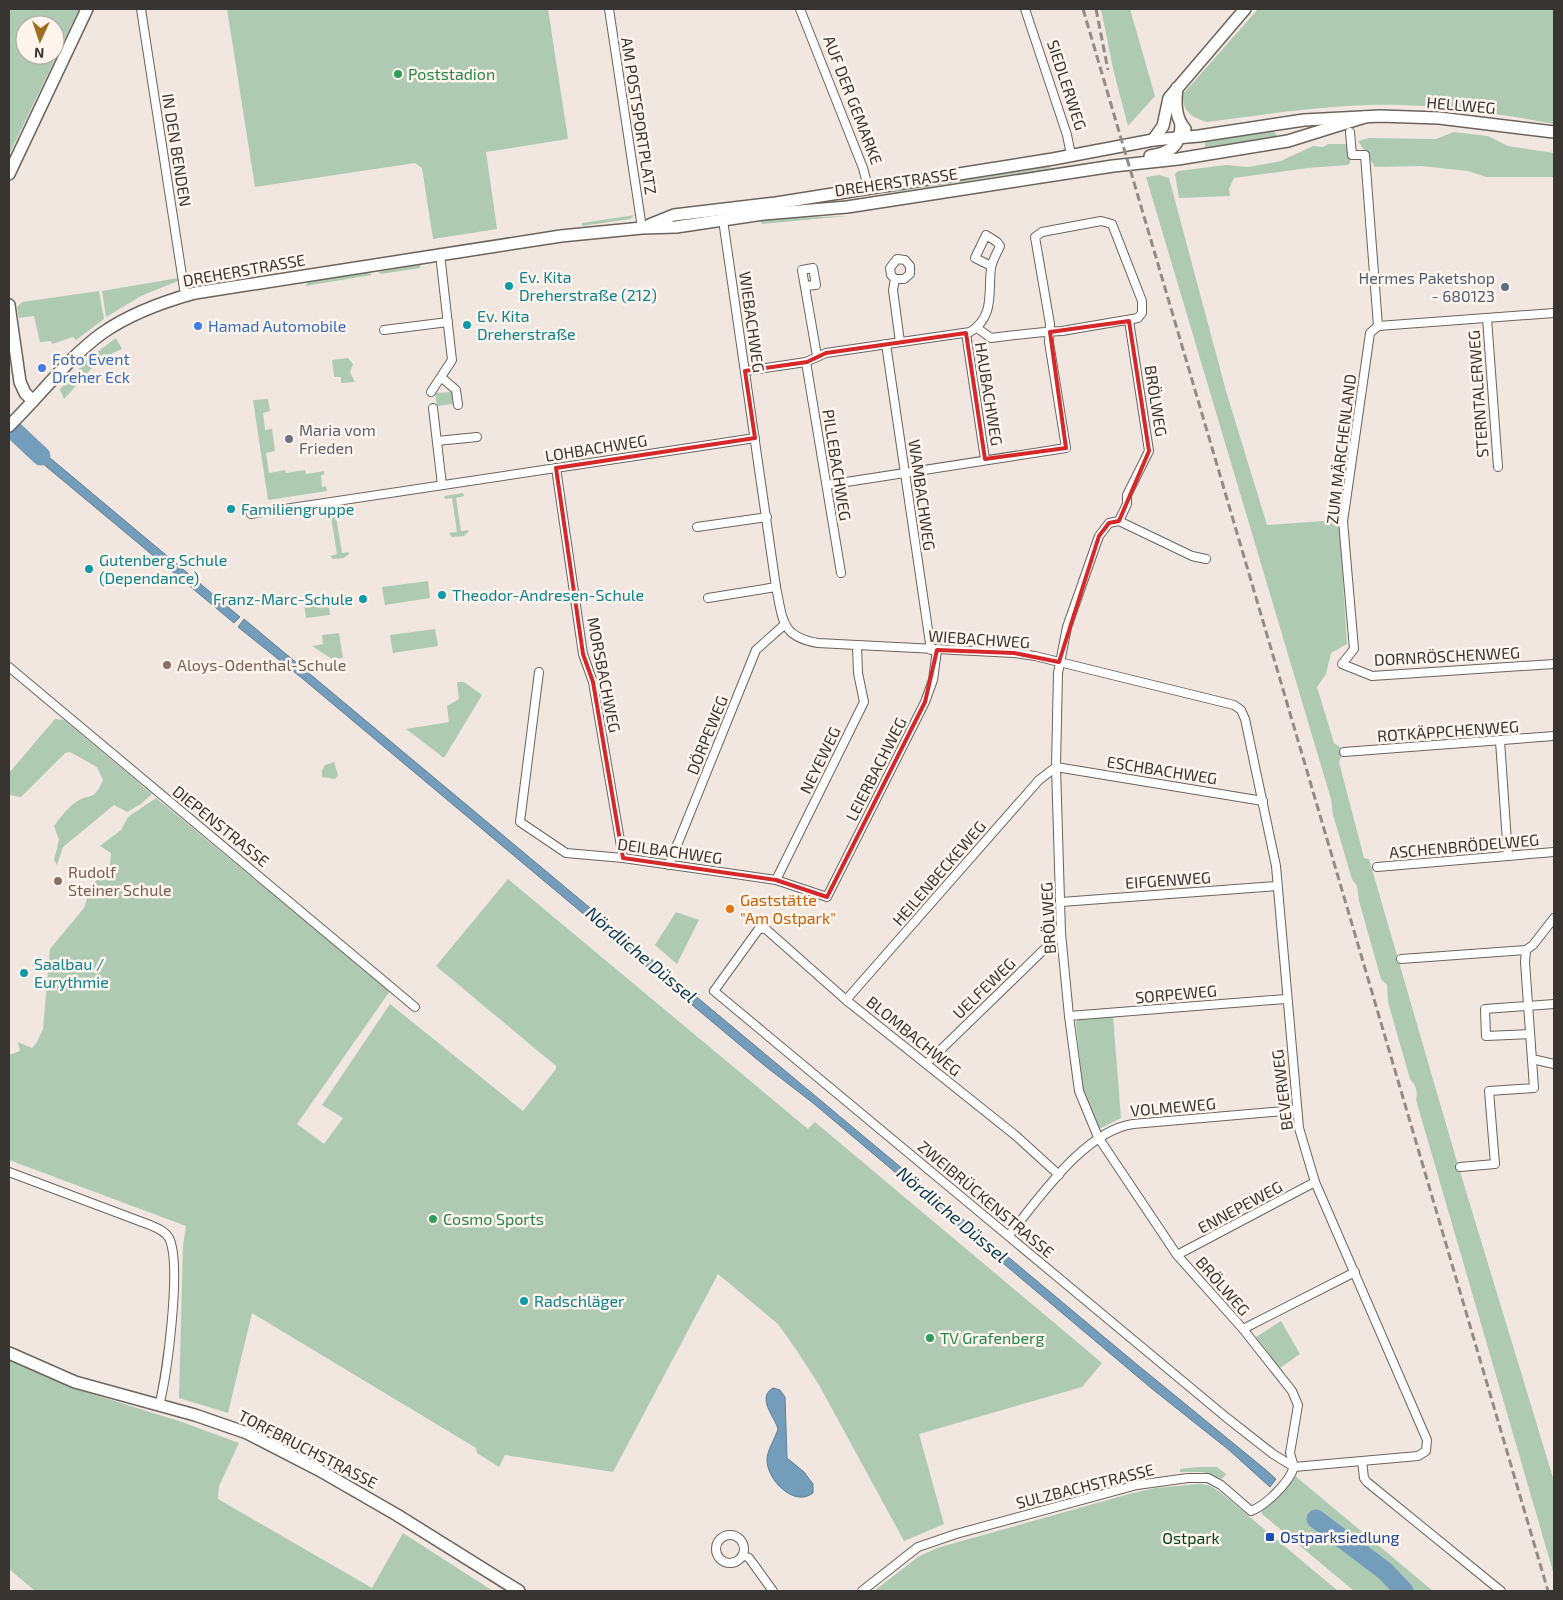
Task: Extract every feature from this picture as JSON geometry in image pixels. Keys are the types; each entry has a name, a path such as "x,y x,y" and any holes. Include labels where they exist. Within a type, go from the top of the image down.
{"main road":[{"path":"9,174 87,9"},
{"path":"1153,140 1163,126 1167,102 1245,9"},
{"path":"1177,88 1176,105 1181,124 1177,140"},
{"name":"HELLWEG","path":"1071,155 1153,140 1177,140 1304,120 1365,117 1439,118 1554,132"},
{"name":"HELLWEG","path":"1073,172 1201,156 1288,142 1365,117"},
{"path":"1181,124 1189,132 1199,136"},
{"path":"1163,126 1177,140 1201,156"},
{"name":"HELLWEG","path":"1112,166 1140,157 1166,153 1177,140"},
{"name":"DREHERSTRASSE","path":"642,228 674,215 776,203 1071,155"},
{"name":"SIEDLERWEG","path":"1071,155 1073,172"},
{"name":"DREHERSTRASSE","path":"9,426 72,361 102,334 142,312 185,295 561,236 642,228 676,227 722,220 871,204 1073,172"},
{"name":"AUF DER GEMARKE","path":"868,187 871,204"},
{"path":"9,306 20,382 25,393 34,401"},
{"name":"TORFBRUCHSTRASSE","path":"9,1353 75,1382 226,1425 293,1456 421,1529 520,1591"}],"street":[{"name":"IN DEN BENDEN","path":"141,9 185,295"},
{"name":"AM POSTSPORTPLATZ","path":"608,9 642,228"},
{"name":"AUF DER GEMARKE","path":"800,9 863,168 868,187"},
{"name":"SIEDLERWEG","path":"1025,9 1067,135 1071,155"},
{"path":"1350,132 1352,155 1365,155 1378,326"},
{"name":"DREHERSTRASSE","path":"722,220 726,213 776,203"},
{"name":"WIEBACHWEG","path":"722,220 776,587 784,625 801,640 857,646 1014,653 1059,662 1234,705 1241,710"},
{"path":"826,485 1066,448 1049,342 1050,332 1036,237 1042,232 1101,221 1112,224 1142,301 1142,313 1138,318 1129,321 1050,332 991,338 977,328"},
{"path":"431,392 452,360 440,254"},
{"path":"745,371 806,362 817,356 886,344 966,333 977,328 989,308 991,266"},
{"path":"895,279 893,290 900,342"},
{"path":"805,286 817,356"},
{"name":"STERNTALERWEG","path":"1378,326 1554,313"},
{"name":"STERNTALERWEG","path":"1487,318 1498,467"},
{"name":"BRÖLWEG","path":"1129,321 1149,451 1127,495 1127,504 1119,521 1109,523 1099,536 1067,627 1059,662 1056,766 1061,933 1079,1091 1098,1138 1177,1256 1242,1329 1297,1399 1297,1412 1290,1453 1294,1467"},
{"path":"384,330 448,322"},
{"name":"ZUM MÄRCHENLAND","path":"1342,664 1354,649 1344,521 1345,508 1370,334 1378,326"},
{"name":"HAUBACHWEG","path":"966,333 985,459"},
{"name":"WAMBACHWEG","path":"886,344 934,650"},
{"name":"PILLEBACHWEG","path":"806,362 840,573"},
{"path":"441,377 456,390 458,405"},
{"path":"433,408 442,485"},
{"path":"437,441 478,437"},
{"name":"LOHBACHWEG","path":"251,514 755,438"},
{"name":"MORSBACHWEG","path":"556,468 584,654 593,682 623,858"},
{"path":"697,527 767,517"},
{"path":"1119,521 1192,556 1206,559"},
{"path":"708,598 776,587"},
{"name":"DÖRPEWEG","path":"669,865 756,650 762,642 784,625"},
{"name":"NEYEWEG","path":"776,880 864,702 858,673 857,646"},
{"name":"LEIERBACHWEG","path":"827,897 925,702 933,680 934,650"},
{"name":"DORNRÖSCHENWEG","path":"1342,664 1372,676 1554,664"},
{"name":"DIEPENSTRASSE","path":"9,667 415,1007"},
{"name":"DEILBACHWEG","path":"539,672 518,819 520,822 562,852 623,858 776,880 827,897"},
{"name":"BEVERWEG","path":"1241,710 1247,727 1272,840 1296,1110 1303,1144 1315,1182 1426,1436 1427,1447 1424,1453 1418,1456 1362,1461"},
{"name":"ROTKÄPPCHENWEG","path":"1344,752 1554,736"},
{"path":"1500,741 1508,856"},
{"name":"ESCHBACHWEG","path":"1056,766 1263,801"},
{"name":"HEILENBECKEWEG","path":"846,1000 1039,780 1056,766"},
{"name":"ASCHENBRÖDELWEG","path":"1377,868 1554,852"},
{"name":"EIFGENWEG","path":"1060,902 1277,886"},
{"path":"1401,959 1526,950 1554,918"},
{"name":"BLOMBACHWEG","path":"752,937 760,929 768,931 846,1000 1015,1135 1059,1175"},
{"name":"UELFEWEG","path":"926,1064 1061,933"},
{"name":"ZWEIBRÜCKENSTRASSE","path":"752,937 714,991 1227,1418 1294,1467"},
{"path":"1460,1167 1495,1164 1489,1091 1534,1088 1526,950"},
{"name":"SORPEWEG","path":"1069,1016 1286,999"},
{"path":"1530,1034 1486,1036 1485,1009 1554,1004"},
{"path":"1532,1059 1554,1064"},
{"name":"VOLMEWEG","path":"1009,1235 1059,1175 1098,1138 1118,1128 1133,1124 1296,1110"},
{"path":"9,1172 150,1224 167,1234 173,1247 174,1266 168,1362 159,1406"},
{"name":"ENNEPEWEG","path":"1177,1256 1315,1182"},
{"path":"1242,1329 1355,1272"},
{"path":"1294,1467 1362,1461 1364,1478 1367,1482 1501,1591"},
{"name":"SULZBACHSTRASSE","path":"862,1591 918,1547 956,1534 1137,1485 1188,1478 1208,1478 1222,1485 1251,1511 1266,1504 1294,1467"},
{"path":"743,1555 749,1558 774,1591"}],"highlighted area":[{"path":"1129,321 1149,451 1119,521 1109,523 1099,536 1059,662 1014,653 937,650 925,702 827,897 776,880 623,858 593,682 583,654 556,468 755,438 745,371 807,362 826,353 966,333 985,459 1066,448 1050,332"}],"green space":[{"path":"9,9 79,9 65,38 65,15 15,15 15,65 52,65 9,155"},
{"name":"Poststadion","path":"227,9 548,9 568,139 486,152 497,229 433,239 422,168 415,163 255,187"},
{"path":"1101,9 1130,9 1155,96 1128,126 1114,73"},
{"path":"1258,9 1554,9 1554,124 1477,111 1399,105 1329,107 1207,122 1193,116 1184,105 1183,94"},
{"path":"1273,131 1277,135 1276,138 1205,149 1205,141"},
{"path":"1454,132 1488,136 1508,146 1554,153 1554,177 1486,177 1468,171 1421,166 1375,167 1358,141 1369,138 1436,139"},
{"path":"1328,144 1349,144 1350,163 1348,165 1308,168 1234,178 1229,189 1230,196 1179,198 1175,174 1178,171 1226,165 1248,167 1281,161 1313,146 1323,147"},
{"path":"1049,165 1050,168 889,193 884,192"},
{"path":"1159,175 1169,178 1226,391 1267,525 1339,520 1347,644 1331,653 1326,674 1317,687 1334,743 1344,750 1339,762 1364,858 1369,859 1455,1155 1554,1481 1554,1575 1416,1100 1416,1089 1410,1079 1388,1002 1387,985 1381,979 1359,901 1357,886 1352,879 1333,815 1331,799 1146,177"},
{"path":"635,215 630,219 582,226 582,223"},
{"path":"848,216 762,224 760,220 761,219"},
{"path":"421,264 420,268 381,274 378,272"},
{"path":"369,272 372,275 305,286 308,282"},
{"path":"178,278 178,281 141,296 106,317 102,291"},
{"path":"99,291 104,319 76,340 73,337 52,344 51,341 40,342 34,316 19,318 17,307 22,302"},
{"path":"116,338 122,349 101,358 64,399 60,390 62,387 88,359"},
{"path":"348,358 353,364 350,372 355,382 341,383 341,377 334,377 332,360"},
{"path":"452,392 453,404 437,406 435,393"},
{"path":"268,399 270,411 263,413 265,430 272,429 275,451 266,453 269,473 285,470 286,473 305,470 306,474 324,471 324,475 321,475 322,487 326,486 327,491 268,500 253,400"},
{"path":"463,493 464,496 456,498 461,531 469,530 464,536 452,537 449,533 457,532 452,498 445,499 444,496"},
{"path":"343,511 343,514 336,516 342,553 349,552 349,554 344,558 333,559 330,556 337,554 331,517 324,517 323,514"},
{"path":"428,581 430,598 385,605 382,587"},
{"path":"328,600 330,615 306,618 304,604"},
{"path":"435,629 438,646 393,653 390,635"},
{"path":"339,633 343,658 332,659 312,646 323,644 322,635"},
{"path":"457,682 464,682 482,695 444,758 406,729 449,722 447,706 459,699"},
{"path":"55,719 64,720 152,794 141,804 127,812 114,805 63,847 57,865 54,860 59,840 54,826 73,804 97,792 103,780 97,767 70,752 65,753 21,797 9,795 9,773"},
{"path":"334,762 338,775 335,779 322,777 322,770 325,765"},
{"path":"156,798 390,991 297,1124 324,1144 343,1118 322,1105 390,1004 523,1111 556,1069 556,1066 436,966 508,879 808,1129 815,1122 1102,1363 1082,1387 919,1434 944,1524 904,1541 819,1385 797,1351 778,1324 718,1274 613,1472 505,1455 499,1467 477,1453 476,1448 252,1313 228,1413 179,1398 183,1245 186,1226 9,1160 9,1055 20,1051 18,1042 32,1048 43,1029 50,949 84,908 91,887 110,864 111,853 100,846 121,830 128,817"},
{"path":"676,912 699,920 677,964 655,945"},
{"path":"1113,1016 1121,1118 1099,1129 1084,1098 1076,1022 1080,1019"},
{"path":"1281,1321 1300,1354 1280,1368 1256,1337"},
{"path":"10,1358 76,1389 182,1422 239,1443 219,1486 218,1499 372,1588 403,1533 493,1591 35,1591 9,1569"},
{"path":"1217,1467 1226,1474 1222,1479 1203,1472 1180,1472 1180,1469"},
{"path":"1294,1475 1433,1591 1354,1591 1262,1514 1262,1509 1272,1503"},
{"name":"Ostpark","path":"1199,1484 1209,1485 1220,1492 1338,1591 874,1591 918,1557 937,1548 1129,1494 1155,1488"}],"water":[{"path":"25,437 240,617 234,623 18,443"},
{"path":"244,619 1266,1470 1276,1479 1270,1487 1229,1450 1151,1388 813,1103 765,1066 303,679 238,627"},
{"path":"773,1388 780,1390 785,1397 787,1458 804,1472 813,1484 813,1493 806,1497 798,1497 782,1489 776,1483 768,1467 767,1459 770,1447 778,1429 766,1402 768,1392"}],"waterway":[{"name":"Nördliche Düssel","path":"9,426 41,456"},
{"name":"Nördliche Düssel","path":"1316,1519 1385,1571 1404,1591"}],"railway":[{"path":"1083,9 1548,1591"},
{"path":"1096,9 1108,70"}],"place":[{"name":"Poststadion","path":"398,74"},
{"name":"Ev. Kita Dreherstraße (212)","path":"509,286"},
{"name":"Hermes Paketshop - 680123","path":"1505,287"},
{"name":"Ev. Kita Dreherstraße","path":"467,325"},
{"name":"Hamad Automobile","path":"198,326"},
{"name":"Foto Event Dreher Eck","path":"42,368"},
{"name":"Maria vom Frieden","path":"289,439"},
{"name":"Familiengruppe","path":"231,509"},
{"name":"Gutenberg Schule (Dependance)","path":"89,569"},
{"name":"Theodor-Andresen-Schule","path":"442,595"},
{"name":"Franz-Marc-Schule","path":"363,599"},
{"name":"Aloys-Odenthal-Schule","path":"167,665"},
{"name":"Rudolf Steiner Schule","path":"58,881"},
{"name":"Gaststätte \"Am Ostpark\"","path":"730,909"},
{"name":"Saalbau / Eurythmie","path":"24,973"},
{"name":"Cosmo Sports","path":"433,1219"},
{"name":"Radschläger","path":"524,1301"},
{"name":"TV Grafenberg","path":"930,1338"},
{"name":"Ostparksiedlung","path":"1270,1537"}]}
